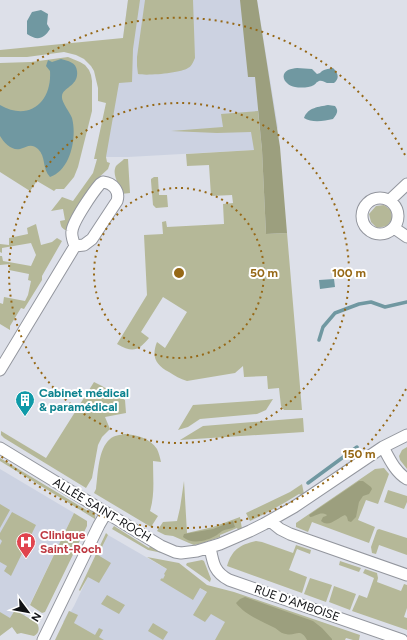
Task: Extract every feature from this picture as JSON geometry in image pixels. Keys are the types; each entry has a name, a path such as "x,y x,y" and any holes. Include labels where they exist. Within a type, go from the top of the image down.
{"street":[{"path":"0,370 75,246 72,230 75,221 100,184 103,182 110,184 118,193 117,201 92,239 84,245 75,246"},
{"path":"390,200 407,184"},
{"path":"377,198 390,200 396,206 399,214 398,222 394,228 386,234 377,234 369,231 362,219 363,210 368,202 377,198"},
{"path":"394,228 407,237"},
{"name":"ALLÉE SAINT-ROCH","path":"0,448 161,546 181,553 210,547 250,531 270,521 294,507 382,447 407,435"},
{"path":"382,447 396,470 407,479"},
{"path":"42,640 106,513"},
{"path":"270,521 280,529 290,534 407,575"},
{"name":"RUE D'AMBOISE","path":"210,547 214,567 220,574 229,580 402,640"}],"shaded area":[{"path":"128,0 257,0 278,128 254,150 103,157"},
{"name":"Clinique Saint-Roch","path":"0,469 74,513 19,627 0,615"},
{"path":"108,535 289,640 93,640 63,622 69,611 71,611 74,606"}],"green space":[{"path":"128,0 140,0 133,49 132,82 119,83 106,157 107,162 110,163 108,169 95,181 68,225 67,231 62,228 60,223 60,221 65,220 63,209 51,211 62,197 73,201 93,173 97,159 94,159 106,103 98,101 98,88 94,71 91,66 84,59 76,55 64,52 27,57 0,57 0,50 123,38"},
{"path":"145,0 193,0 195,58 189,67 184,70 164,74 138,74 137,57"},
{"path":"240,0 257,0 280,147 287,233 266,234 262,150 255,77 248,77"},
{"path":"68,57 85,65 89,70 92,81 92,111 78,167 74,177 64,189 56,189 54,191 37,181 30,191 0,172 0,63 31,62"},
{"path":"258,111 262,150 266,234 287,233 302,410 284,410 281,406 279,388 268,389 267,376 244,377 243,366 235,373 187,381 175,376 161,366 156,360 155,356 155,347 157,342 165,348 187,312 163,297 141,332 149,338 142,346 135,349 127,349 117,344 147,295 144,235 163,234 162,222 166,221 167,227 224,224 223,204 233,203 232,195 211,196 209,165 187,166 186,154 254,150 251,132 217,133 171,131 223,127 221,114"},
{"path":"124,159 128,159 130,193 121,194 120,187 115,177 115,170 116,166"},
{"path":"158,177 159,195 167,195 168,207 156,208 153,205 151,179"},
{"path":"384,205 391,210 392,219 387,226 377,228 371,222 369,214 376,206"},
{"path":"36,224 41,245 52,242 57,238 62,241 42,276 42,280 24,309 21,308 10,326 10,330 0,324 0,303 3,304 4,297 25,301 31,281 28,280 29,274 9,270 10,264 0,265 0,256 2,256 3,261 31,266 36,255 31,243 2,248 2,253 0,252 0,244 9,245 9,238 28,234 27,228"},
{"path":"94,382 125,400 126,413 105,417 110,429 102,437 98,445 92,478 86,488 1,435 1,431 46,458"},
{"path":"273,399 266,410 257,414 200,419 188,427 178,430 193,405"},
{"path":"303,418 304,432 180,440 203,426"},
{"path":"125,434 139,436 151,442 157,449 161,462 153,461 153,493 150,511 158,516 151,527 94,493 96,489 99,462 106,443 117,435"},
{"path":"407,447 407,469 400,460 399,456 402,450"},
{"path":"0,458 88,511 90,509 95,514 95,519 0,461"},
{"path":"384,468 389,474 378,504 366,500 358,520 375,527 369,543 312,522 308,532 296,527 296,523 375,469"},
{"path":"184,481 187,533 213,527 240,517 242,529 238,530 237,528 220,535 220,537 194,545 157,531 163,522 177,521"},
{"path":"359,481 363,481 372,489 369,494 363,496 359,502 356,517 351,522 348,521 345,515 330,523 324,523 321,521 323,517 327,515 325,514 310,517 309,515"},
{"path":"302,484 304,494 299,494 250,521 246,513 290,492"},
{"path":"388,490 407,496 407,502 404,509 384,502"},
{"path":"0,504 10,510 0,528"},
{"path":"12,512 36,525 11,576 4,571 7,566 0,562 0,545 2,541 0,539 0,533"},
{"path":"74,513 87,521 87,526 45,612 42,613 30,605"},
{"path":"233,521 235,527 222,531 209,539 191,541 183,537 184,534 213,529"},
{"path":"114,526 149,548 151,545 172,555 148,550 112,529"},
{"path":"379,529 407,538 407,555 379,545 376,554 372,553 371,547 377,530"},
{"path":"106,533 108,535 98,555 111,563 99,583 88,577 80,591 79,590"},
{"path":"256,541 293,553 296,545 311,550 310,554 297,549 289,570 307,577 302,593 227,566 231,556 237,549 245,544"},
{"path":"147,557 179,563 207,585 234,592 360,635 359,640 346,638 345,640 215,640 225,622 211,614 205,622 193,615 207,592 200,588 193,600 160,580 162,578 163,579 167,569"},
{"path":"202,560 204,561 211,579 210,582 186,565 187,563"},
{"path":"340,561 361,568 359,572 339,565"},
{"path":"365,569 377,573 377,582 401,591 404,584 407,585 407,608 404,617 407,618 407,630 352,611 359,595 367,598 374,578 363,573"},
{"path":"310,578 332,585 326,602 304,594"},
{"path":"334,586 356,594 350,610 329,602"},
{"path":"107,595 125,605 119,614 101,604"},
{"path":"245,597 313,621 322,628 332,640 307,640 300,633 289,635 282,633 244,611 236,603"},
{"path":"15,610 37,623 39,629 36,635 34,636 21,633 17,634 12,627 0,636 0,612 10,618"},
{"path":"69,611 78,615 74,623 95,635 99,628 103,630 99,637 104,640 55,640"},
{"path":"153,623 168,632 163,640 148,631"}],"water":[{"path":"41,10 48,14 47,24 50,29 43,37 34,38 27,34 27,21 32,12"},
{"path":"61,59 69,61 73,64 77,71 76,80 65,90 62,96 72,118 74,134 68,160 63,168 50,177 46,170 42,155 36,147 31,146 14,149 8,146 2,139 0,136 0,105 11,110 20,111 29,110 37,106 43,100 50,82 50,71 46,66 48,60 52,62"},
{"path":"297,68 312,69 317,74 324,70 333,68 338,77 334,83 320,81 310,87 295,87 287,83 284,75 288,70"},
{"path":"328,105 335,106 337,109 333,119 314,121 304,118 311,110"},
{"path":"334,279 335,287 320,289 319,280"}],"waterway":[{"path":"319,340 323,327 335,313 359,304 371,302 385,307 407,302"},
{"path":"308,483 357,447"}],"place":[{"name":"Cabinet médical & paramédical","path":"25,417"},
{"name":"Clinique Saint-Roch","path":"26,559"}]}
